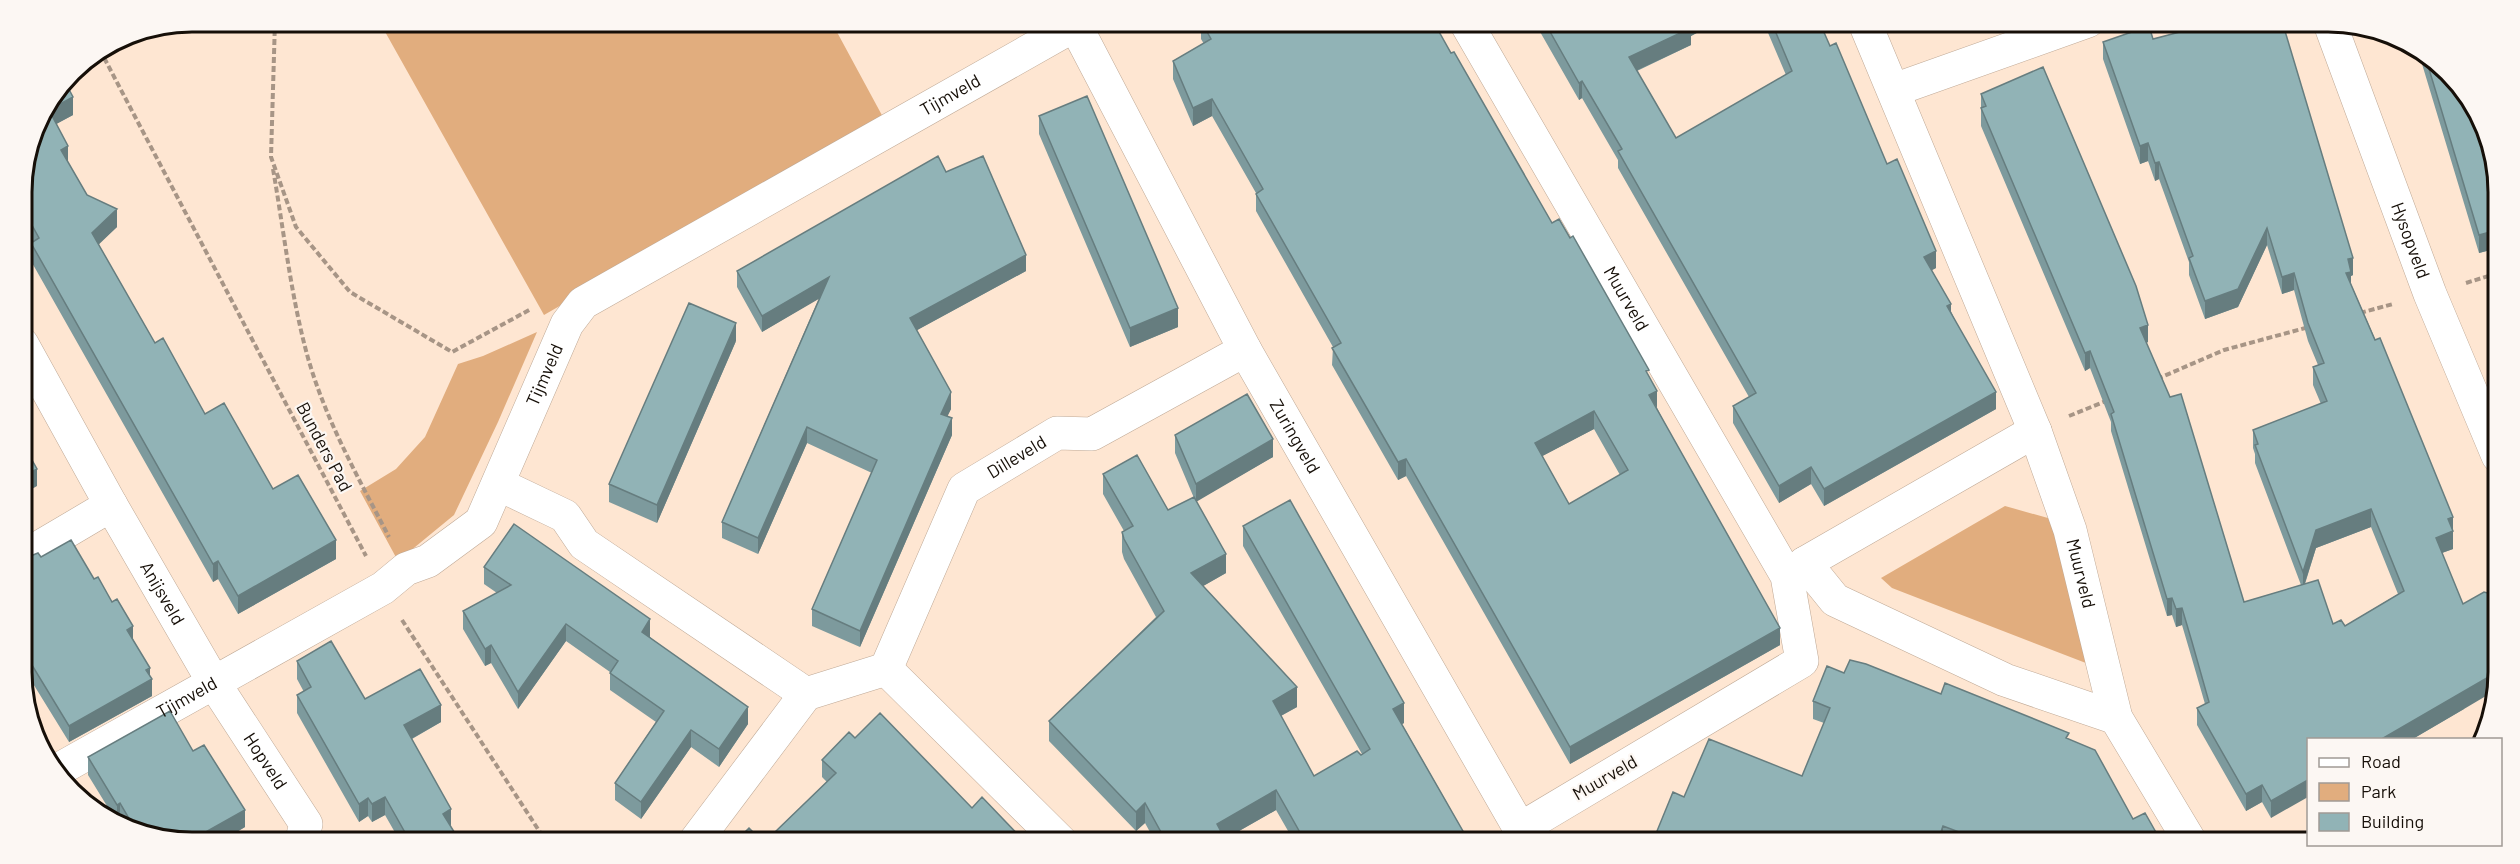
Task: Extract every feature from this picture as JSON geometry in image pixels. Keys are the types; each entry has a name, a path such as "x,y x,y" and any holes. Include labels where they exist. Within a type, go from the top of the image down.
{"street":[{"name":"Tijmveld","path":"63,767 428,561 480,522 567,324 583,303 1058,32"},
{"name":"Zuringveld","path":"1081,32 1245,350 1524,832"},
{"name":"Muurveld","path":"1472,32 1796,570 1835,600 2005,680 2116,718"},
{"name":"Muurveld","path":"1869,32 2035,431 2070,530 2116,718 2184,832"},
{"path":"1894,90 2057,32"},
{"name":"Hysopveld","path":"2333,32 2430,294 2488,432"},
{"name":"Dilleveld","path":"886,669 964,489 1058,433 1092,434 1245,350"},
{"name":"Anijsveld","path":"32,362 214,683"},
{"path":"1796,570 2035,431"},
{"path":"498,484 565,516 584,544 806,694"},
{"path":"32,552 111,505"},
{"name":"Muurveld","path":"1532,832 1802,661 1796,570"},
{"path":"702,832 806,694 886,669 1051,832"},
{"name":"Hopveld","path":"214,683 306,824 304,832"}],"path":[{"path":"275,32 271,157 308,359 394,579"},
{"name":"Bunders Pad","path":"104,57 394,579 541,832"},
{"path":"271,157 296,227 350,292 452,352 551,298 583,303"},
{"path":"2350,316 2488,276"},
{"path":"2151,382 2224,350 2316,325"},
{"path":"2035,431 2109,400"}],"green space":[{"path":"385,32 837,32 884,119 544,315"},
{"path":"537,332 454,515 398,561 360,491 396,469 425,437 458,364 483,356"},
{"path":"2005,506 2062,522 2104,670 1892,588 1881,578"}],"building":[{"path":"1207,32 1439,32 1451,53 1454,52 1552,223 1559,219 1570,238 1573,236 1649,370 1646,371 1657,391 1649,395 1780,628 1570,747 1406,459 1398,462 1332,348 1341,343 1256,194 1263,189 1212,99 1193,108 1173,61 1211,39","holes":["1594,411 1628,470 1569,504 1535,443"]},
{"path":"1550,32 1682,32 1629,57 1676,138 1792,71 1776,32 1824,32 1830,46 1836,43 1887,164 1897,159 1936,251 1924,257 1951,304 1947,306 1996,392 1824,489 1811,467 1779,486 1733,406 1756,393 1618,151 1622,149 1582,81 1579,83"},
{"path":"2132,32 2151,32 2153,39 2180,32 2285,32 2353,258 2348,259 2351,272 2346,273 2375,340 2380,338 2453,517 2448,519 2453,531 2436,538 2463,604 2484,592 2488,593 2488,678 2383,738 2307,738 2307,781 2271,801 2262,785 2246,794 2197,708 2209,702 2182,608 2176,609 2172,598 2167,599 2111,414 2114,412 2090,351 2085,353 1981,108 1986,106 1981,94 2043,67 2136,286 2148,325 2140,328 2170,397 2181,394 2244,602 2318,580 2333,624 2341,620 2345,626 2404,591 2371,509 2316,530 2303,572 2255,445 2258,444 2253,430 2327,401 2313,367 2324,363 2308,323 2294,273 2282,277 2267,228 2238,289 2205,301 2189,258 2193,256 2159,162 2155,163 2148,143 2140,146 2103,42"},
{"path":"2428,67 2449,86 2462,103 2480,140 2487,171 2488,233 2479,235"},
{"path":"69,89 73,97 57,105"},
{"path":"1087,96 1178,308 1130,328 1039,116"},
{"path":"51,115 68,146 61,150 87,195 117,209 92,233 155,343 163,338 205,414 224,403 273,489 298,475 336,540 238,596 218,561 213,564 32,245 39,238 32,225 33,171 37,150"},
{"path":"938,156 946,172 983,156 1026,255 910,318 951,392 941,414 952,418 860,631 812,609 877,460 807,427 758,538 722,522 829,277 762,316 737,271"},
{"path":"689,303 736,323 657,505 609,484"},
{"path":"1247,394 1273,439 1196,484 1175,435"},
{"path":"1137,455 1168,510 1194,497 1226,554 1191,573 1297,687 1273,701 1314,776 1357,751 1361,755 1370,749 1243,526 1290,500 1404,703 1393,709 1464,832 1300,832 1276,790 1217,824 1221,832 1161,832 1145,803 1136,812 1049,721 1164,611 1124,539 1122,532 1133,526 1103,474"},
{"path":"32,460 37,469 32,472"},
{"path":"514,524 650,619 642,632 748,707 719,749 691,730 641,802 615,783 664,711 610,673 618,661 566,624 518,692 491,645 485,649 463,611 511,585 484,567"},
{"path":"71,540 94,579 98,577 112,602 117,599 133,626 127,630 150,668 146,670 152,679 69,726 32,665 32,555 38,553 41,557"},
{"path":"331,641 365,699 420,669 441,705 404,725 451,809 443,814 454,832 405,832 385,797 372,804 368,798 359,804 297,695 311,687 297,661"},
{"path":"1850,660 1866,664 1941,694 1945,683 2069,733 2066,738 2095,750 2133,819 2145,813 2156,832 1959,832 1943,826 1941,832 1657,831 1673,792 1684,797 1709,739 1802,776 1830,708 1813,701 1827,666 1844,673"},
{"path":"170,711 193,751 204,745 245,810 206,832 171,831 150,827 130,820 120,803 117,805 88,757"},
{"path":"880,713 972,808 982,797 1015,832 775,832 836,773 822,760 849,732 855,738"}]}
